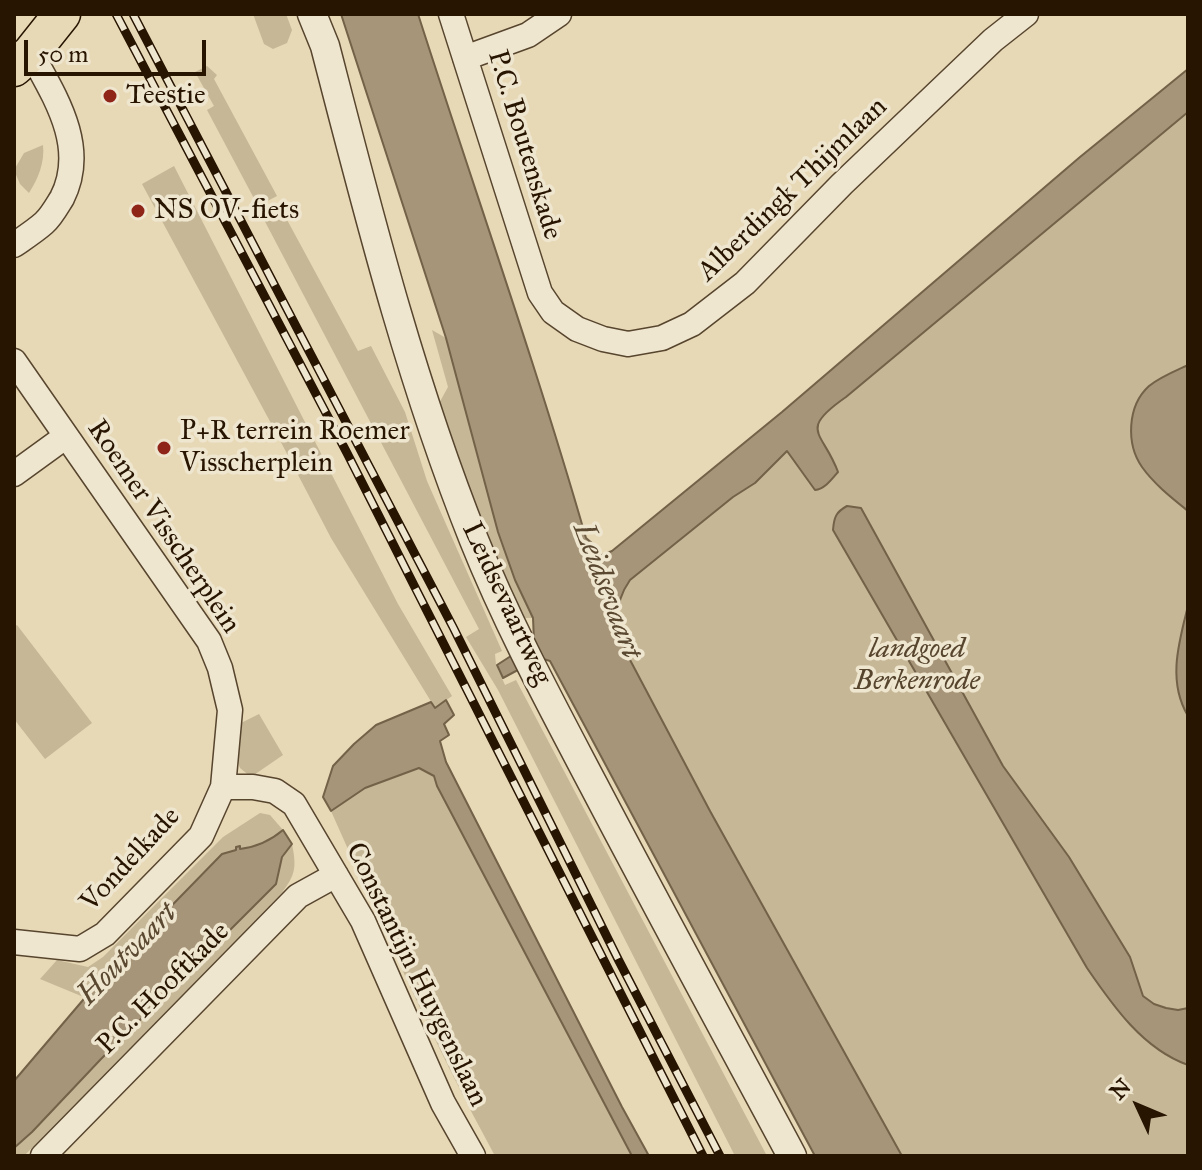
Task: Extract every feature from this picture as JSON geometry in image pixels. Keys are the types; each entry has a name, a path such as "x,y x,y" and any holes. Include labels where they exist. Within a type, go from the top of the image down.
{"main road":[{"path":"20,50 62,14"}],"street":[{"name":"Leidsevaartweg","path":"312,14 325,46 395,308 426,408 475,542 538,677 609,815 792,1156"},
{"name":"P.C. Boutenskade","path":"451,14 540,293"},
{"path":"465,58 528,35 559,14"},
{"name":"Alberdingk Thijmlaan","path":"540,293 553,312 577,329 603,339 628,344 662,338 692,324 745,283 852,174 993,40 1026,14"},
{"path":"14,245 47,221 67,186 73,151 66,123 20,50"},
{"name":"Roemer Visscherplein","path":"14,361 209,641 220,668 230,710 223,787"},
{"path":"14,474 65,437"},
{"name":"Constantijn Huygenslaan","path":"223,787 275,791 294,804 363,921 443,1103 473,1156"},
{"name":"Vondelkade","path":"14,942 80,949 105,934 201,836 223,787"},
{"name":"P.C. Hooftkade","path":"57,1151 298,896 336,875"}],"green space":[{"path":"253,14 286,14 292,30 287,43 273,49 264,44"},
{"path":"207,66 217,75 214,79 277,196 258,206 207,110 214,106 195,72"},
{"name":"landgoed Berkenrode","path":"1188,112 1188,1156 870,1156 579,597"},
{"path":"43,145 40,170 29,193 20,184 14,170 24,153"},
{"path":"174,166 398,604 452,696 435,708 331,538 142,184"},
{"path":"279,205 358,351 371,346 405,412 427,481 502,651 495,654 496,665 505,685 516,680 767,1156 735,1156 498,690 466,637 479,629 261,214"},
{"path":"432,330 446,338 494,515 533,618 525,618 504,587 437,407 448,387"},
{"path":"17,625 92,723 45,759 14,719 14,627"},
{"path":"259,714 283,755 251,777 240,768 237,760 241,723"},
{"path":"419,768 434,776 632,1156 495,1156 430,1029 331,811 365,788"},
{"path":"260,813 270,815 283,830 262,843 237,850 140,940 86,998 40,979 57,960 88,967 103,957 223,837"},
{"path":"292,844 294,871 281,894 24,1156 14,1156 14,1148 276,884 282,857"}],"water":[{"name":"Leidsevaart","path":"341,14 418,14 586,538 593,544 597,557 612,551 782,412 1080,157 1188,69 1188,112 822,417 818,432 838,472 828,483 815,490 787,451 755,483 733,497 630,580 620,600 619,628 629,658 710,811 902,1156 815,1156 550,661 540,658 503,678 497,665 534,641 533,618 498,532 446,338"},
{"path":"1188,365 1188,511 1142,467 1133,447 1131,425 1136,404 1149,386"},
{"path":"847,506 861,508 1003,766 1069,857 1130,957 1143,996 1166,1008 1188,1008 1188,1065 1157,1048 1130,1025 1087,968 833,530 836,515"},
{"path":"1188,606 1188,716 1176,675"},
{"path":"446,700 454,715 444,724 449,735 440,741 446,762 649,1156 632,1156 434,776 419,768 365,788 331,811 323,797 333,766 376,725 431,702 435,708"},
{"name":"Houtvaart","path":"283,830 292,844 282,857 276,884 14,1148 14,1081 106,973 222,854 240,846 240,849 258,845"}],"railway":[{"path":"116,14 347,453 703,1156"},
{"path":"133,14 453,627 720,1156"}],"place":[{"name":"Teestie","path":"110,96"},
{"name":"NS OV-fiets","path":"138,211"},
{"name":"P+R terrein Roemer Visscherplein","path":"164,448"}]}
